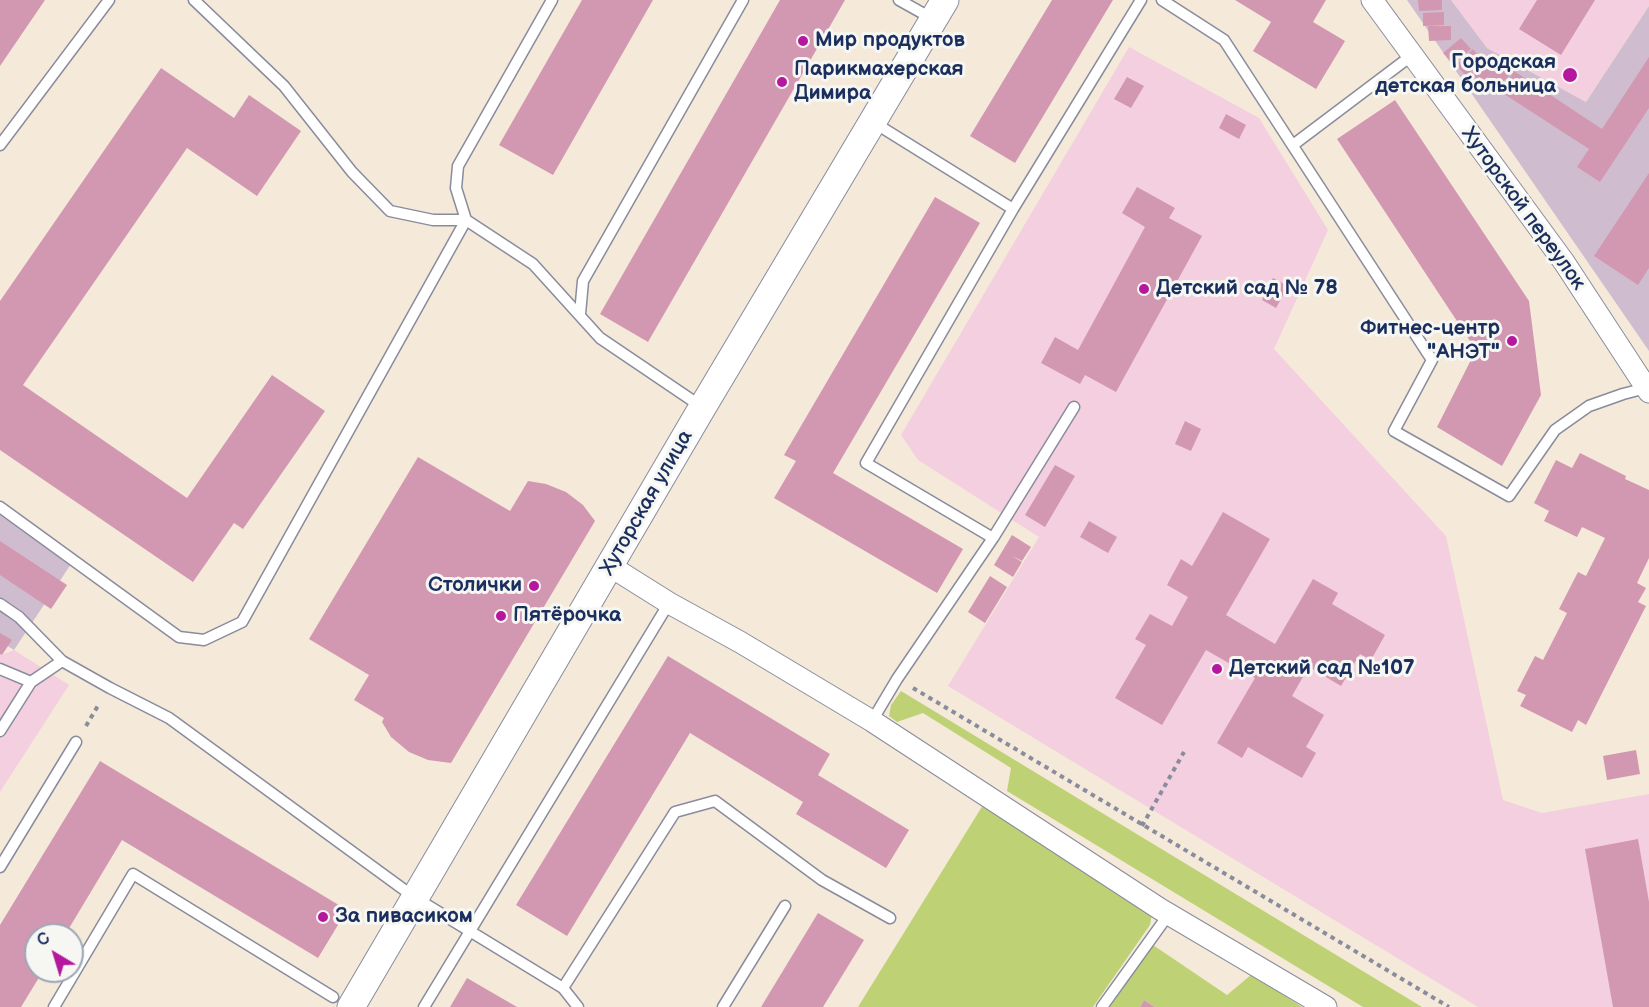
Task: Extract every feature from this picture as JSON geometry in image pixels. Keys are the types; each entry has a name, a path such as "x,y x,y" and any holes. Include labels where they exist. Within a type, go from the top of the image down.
{"street":[{"name":"Хуторской переулок","path":"1372,0 1564,262 1648,390"},
{"name":"Хуторская улица","path":"342,1002 414,897 940,10"},
{"path":"610,566 669,603 740,642 872,721 1160,909 1326,1007"}],"lane":[{"path":"0,146 109,0"},
{"path":"194,0 284,86 352,172 390,211 433,220 466,220 533,264 600,338 702,408"},
{"path":"0,507 179,637 204,639 242,622 466,220 456,188 458,166 552,0"},
{"path":"580,314 584,280 742,0"},
{"path":"899,0 940,10"},
{"path":"993,538 866,463 1013,209 1141,0"},
{"path":"1162,0 1224,40 1431,360 1394,430 1509,496 1555,430 1589,406 1623,393 1648,390"},
{"path":"1293,145 1411,56"},
{"path":"873,122 1013,209"},
{"path":"872,721 897,679 993,538 1074,407"},
{"path":"424,1007 669,603"},
{"path":"0,604 19,617 62,661 169,718 414,897 563,988 578,1007"},
{"path":"0,730 31,682 62,661"},
{"path":"0,669 31,682"},
{"path":"0,867 76,742"},
{"path":"563,988 675,812 715,801 822,880 890,918"},
{"path":"54,1007 133,874 342,1002"},
{"path":"723,1007 785,906"},
{"path":"1102,1007 1166,918 1160,909"}],"path":[{"path":"897,679 1449,1007"},
{"path":"76,742 110,688"},
{"path":"1142,826 1184,753"}],"shaded area":[{"path":"1407,0 1451,0 1487,48 1586,102 1649,6 1649,351"},
{"name":"Городская детская больница","path":"1451,0 1649,0 1649,6 1586,102 1487,48"},
{"path":"1129,47 1259,118 1328,230 1274,349 1446,536 1503,800 1542,813 1649,794 1649,1007 1478,1007 948,686 1039,537 918,460 901,435"},
{"path":"0,509 75,558 14,650 0,641"},
{"path":"14,650 69,685 0,792 0,654"}],"green space":[{"path":"901,691 1422,1007 1363,1007 1007,791 1011,768 923,713 897,722 889,716 891,705"},
{"path":"983,805 1152,914 1150,925 1093,1007 858,1007"},
{"path":"1153,945 1227,995 1252,974 1302,1007 1155,1007 1144,1000 1140,1007 1110,1007"}],"building":[{"path":"0,0 45,0 0,66"},
{"path":"582,0 653,0 553,175 499,145"},
{"path":"780,0 845,0 648,342 600,314"},
{"path":"1052,0 1113,0 1015,163 970,136"},
{"path":"1235,0 1326,0 1313,22 1345,41 1316,89 1253,51 1271,22"},
{"path":"1418,0 1442,0 1442,10 1419,11"},
{"path":"1537,0 1595,0 1561,55 1519,29"},
{"path":"1444,12 1444,25 1423,26 1423,13"},
{"path":"1428,26 1451,26 1451,40 1429,41"},
{"path":"1461,38 1471,49 1453,64 1443,53"},
{"path":"1473,49 1483,61 1466,76 1456,65"},
{"path":"1649,57 1649,108 1600,182 1577,167 1589,149 1501,92 1514,71 1602,129"},
{"path":"1485,61 1495,72 1501,66 1509,76 1493,91 1484,82 1491,74 1477,87 1468,76"},
{"path":"161,68 234,118 249,95 301,131 257,196 187,148 23,385 187,498 272,375 325,411 243,529 234,523 193,582 0,450 0,301"},
{"path":"1127,77 1144,86 1131,108 1114,99"},
{"path":"1395,100 1529,301 1541,395 1502,466 1437,427 1476,350 1337,139"},
{"path":"1226,114 1246,125 1239,139 1219,128"},
{"path":"1649,173 1649,268 1638,285 1594,256"},
{"path":"1137,187 1175,208 1169,218 1202,236 1116,392 1085,375 1080,384 1041,363 1055,337 1078,350 1145,227 1122,213"},
{"path":"935,197 980,223 833,473 963,549 937,593 774,498 796,461 784,455"},
{"path":"1273,278 1288,286 1276,308 1262,300"},
{"path":"1185,421 1201,429 1191,451 1175,444"},
{"path":"1580,453 1649,490 1649,558 1637,583 1646,588 1638,602 1646,606 1586,725 1578,720 1572,732 1520,706 1526,695 1517,691 1535,656 1543,660 1567,613 1559,609 1578,572 1586,576 1605,538 1582,527 1577,537 1544,521 1549,511 1534,503 1556,460 1572,468"},
{"path":"418,457 510,511 528,481 546,484 566,492 583,505 595,521 451,763 428,760 409,752 391,737 382,722 384,718 354,700 369,675 309,639"},
{"path":"1055,465 1075,476 1045,527 1025,515"},
{"path":"1223,512 1270,539 1226,615 1275,644 1313,579 1338,593 1332,604 1385,635 1371,660 1360,654 1341,686 1309,667 1300,682 1292,696 1324,715 1306,747 1316,753 1302,778 1248,747 1242,758 1217,743 1255,678 1206,650 1162,725 1115,698 1146,645 1135,639 1150,614 1172,626 1188,597 1167,585 1181,559 1192,566"},
{"path":"1089,521 1117,537 1108,553 1080,537"},
{"path":"1012,535 1031,547 1022,561 1012,556 1022,562 1013,577 994,565"},
{"path":"0,541 67,585 51,609 0,575"},
{"path":"990,576 1007,587 985,623 968,612"},
{"path":"0,633 12,640 2,655 0,654"},
{"path":"668,656 830,754 818,775 909,830 886,868 796,814 803,802 690,733 567,936 516,905"},
{"path":"1636,750 1640,774 1607,780 1603,756"},
{"path":"100,761 347,910 318,958 122,840 72,923 24,923 24,983 36,983 21,1007 0,1007 0,925"},
{"path":"1638,839 1649,902 1649,1007 1613,1007 1585,849"},
{"path":"818,913 864,940 823,1007 761,1007"},
{"path":"467,978 517,1007 450,1007"},
{"path":"1144,1000 1155,1007 1140,1007"}],"place":[{"name":"Мир продуктов","path":"803,41"},
{"name":"Городская детская больница","path":"1570,75"},
{"name":"Парикмахерская Димира","path":"782,82"},
{"name":"Детский сад № 78","path":"1144,289"},
{"name":"Фитнес-центр \"АНЭТ\"","path":"1512,341"},
{"name":"Столички","path":"534,586"},
{"name":"Пятёрочка","path":"501,616"},
{"name":"Детский сад №107","path":"1217,669"},
{"name":"За пивасиком","path":"323,917"}]}
